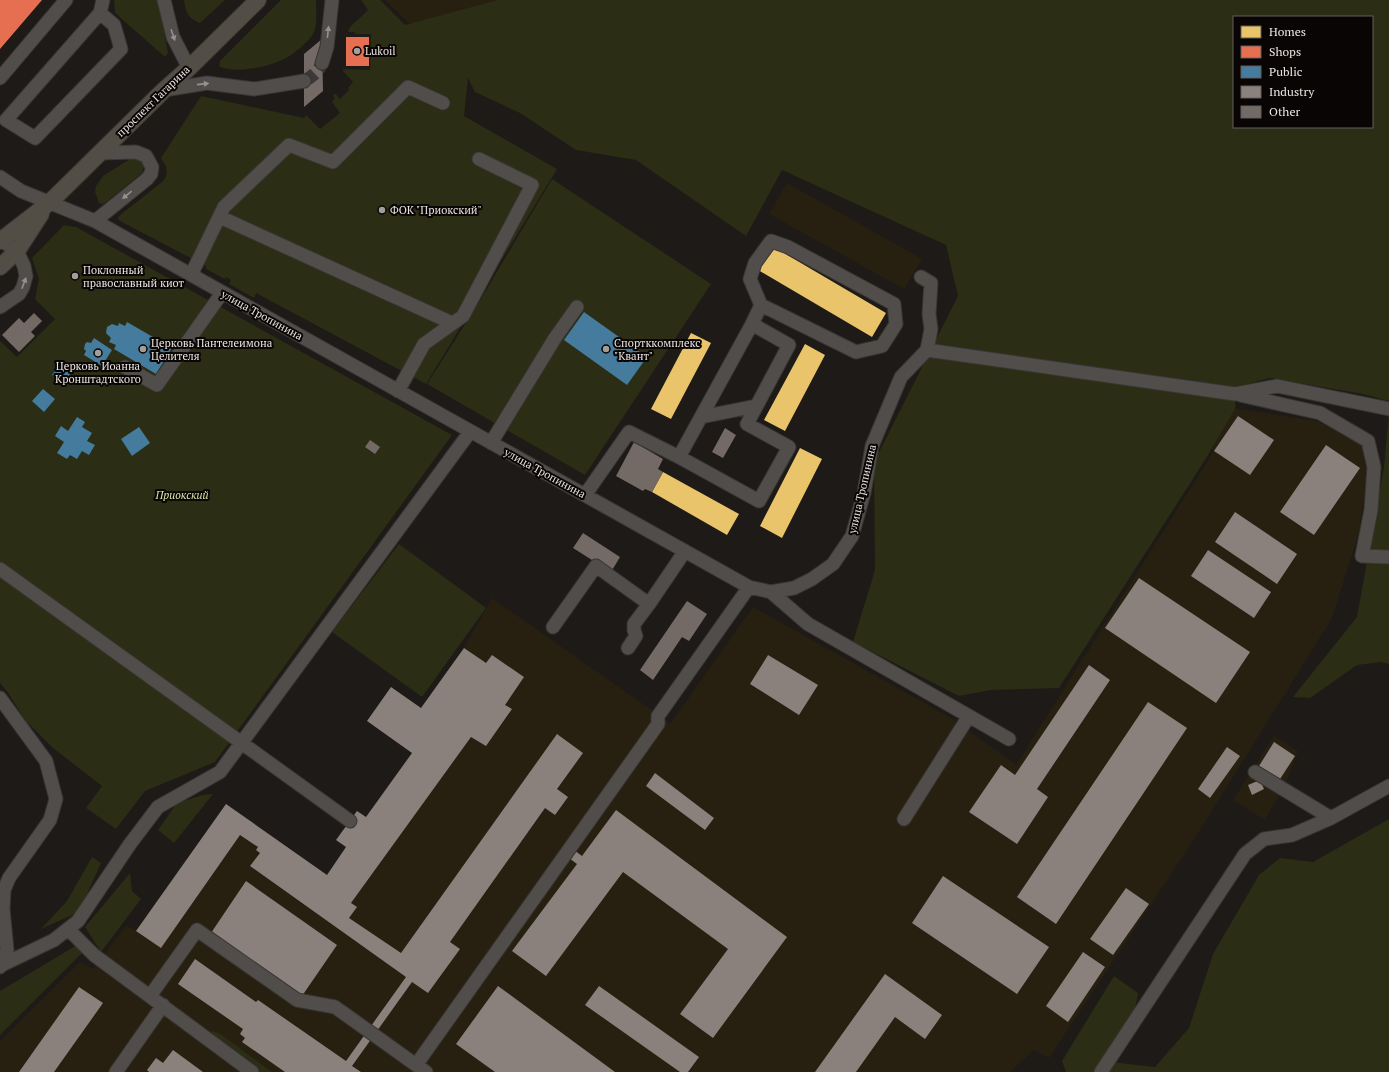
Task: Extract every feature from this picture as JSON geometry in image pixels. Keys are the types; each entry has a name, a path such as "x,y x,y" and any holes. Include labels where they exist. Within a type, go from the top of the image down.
{"main road":[{"name":"проспект Гагарина","path":"1,240 49,203 258,0"},
{"name":"проспект Гагарина","path":"0,267 17,251 49,203"}],"street":[{"path":"0,78 66,0"},
{"path":"100,13 114,25 121,48 35,138 2,121 100,13 103,0"},
{"path":"164,0 173,37 189,68"},
{"path":"322,63 327,47 332,0"},
{"path":"164,90 207,83 254,89 304,81"},
{"path":"191,275 224,208 289,144 333,162 408,87 443,103"},
{"path":"95,221 146,179 151,174 152,167 146,156 136,152 100,153"},
{"path":"398,391 424,344 463,316 532,185 479,159"},
{"name":"улица Тропинина","path":"0,177 21,191 95,221 749,587 772,592 794,588 812,579 833,564 852,536 864,493 872,446 901,376 927,350"},
{"path":"220,217 452,323"},
{"path":"0,307 19,294 26,276 24,266 17,251 1,240"},
{"path":"679,456 761,305 750,279 755,263 771,241 788,247 894,304 896,324 882,346 856,352 761,305"},
{"path":"921,277 931,283 931,329 927,350 1235,394 1320,413 1368,441 1374,467 1371,510 1362,556 1389,557"},
{"path":"125,367 157,385 222,293"},
{"path":"491,443 554,338 577,307"},
{"path":"585,495 629,432 679,456 759,500 789,447 747,424 789,345 752,324"},
{"path":"1235,394 1277,386 1389,409"},
{"path":"701,417 756,406"},
{"path":"1,966 54,940 78,921 130,844 158,807 220,772 470,432"},
{"path":"628,648 636,636 634,624 685,551"},
{"path":"553,627 596,566 649,604"},
{"path":"0,569 350,821"},
{"path":"150,996 197,930 297,1000 335,1007 421,1068 658,724 658,716 749,587"},
{"path":"772,592 808,624 1009,739"},
{"path":"0,698 4,710 46,761 56,799 50,820 2,889 8,950 1,966"},
{"path":"904,819 969,716"},
{"path":"1255,772 1331,818"},
{"path":"1101,1072 1245,854 1264,839 1292,835 1331,818 1389,786"},
{"path":"68,929 94,954 252,1072"},
{"path":"116,1072 163,1006"}],"shaded area":[{"path":"385,0 508,0 413,27"},
{"path":"787,183 922,259 904,289 769,214"},
{"path":"1220,406 1317,421 1363,446 1369,467 1358,536 1332,618 1193,841 1049,1058 1034,1050 1010,1072 0,1072 0,1041 80,962 93,969 126,926 136,930 226,804 327,875 346,847 336,840 366,817 412,753 421,708 464,648 492,598 670,724 753,607 951,718 1016,765 1214,451 1200,436"},
{"path":"1274,736 1298,751 1286,783 1265,820 1233,800"}],"green space":[{"path":"114,0 158,0 168,53 165,57 115,13"},
{"path":"184,0 225,0 200,23 190,17 185,8"},
{"path":"281,0 316,0 316,26 309,40 291,55 264,66 234,70 219,66 220,61"},
{"path":"361,0 380,0 405,25 498,0 1389,0 1389,401 1363,394 1270,378 1236,387 1235,409 1205,460 1059,688 990,690 959,696 853,642 875,570 874,462 958,296 946,245 782,170 746,236 636,160 576,150 520,113 475,92 468,78 464,116 557,169 426,384 256,293 254,298 229,284 231,280 226,277 225,279 206,269 206,266 118,219 119,216 162,182 166,176 167,170 161,158 201,96 304,118 306,115 320,129 340,113 332,102 335,98 333,96 335,93 340,99 349,90 348,88 353,82 343,71 343,69 370,70 371,34 355,34 355,32 348,32 350,27 368,10"},
{"path":"140,158 145,164 142,173 106,202 103,204 99,203 95,192 96,186 103,176 130,159"},
{"path":"552,179 711,284 585,475 427,384 479,302"},
{"name":"Приокский","path":"64,225 76,227 452,435 215,762 145,791 116,829 86,808 102,786 53,748 25,720 9,694 0,683 0,341 17,357 55,319 35,299 39,279 32,258"},
{"path":"1389,412 1389,664 1381,662 1357,665 1310,698 1293,697 1357,617 1384,467"},
{"path":"399,544 486,608 422,697 332,632"},
{"path":"213,794 174,843 158,830 177,803 203,795"},
{"path":"1389,819 1389,1072 1066,1072 1062,1061 1114,976 1138,993 1134,1016 1111,1062 1155,1067 1189,1028 1213,954 1259,875 1280,858 1313,862"},
{"path":"92,857 101,863 79,912 41,929 67,901"},
{"path":"130,873 132,891 141,899 101,952 85,927"},
{"path":"77,945 84,951 0,1035 0,991"},
{"path":"212,1031 219,1033 272,1072 256,1072 210,1034"}],"building: Homes":[{"path":"772,246 886,313 872,337 758,270"},
{"path":"691,333 711,343 671,419 651,409"},
{"path":"805,344 825,355 785,431 764,420"},
{"path":"800,448 822,459 782,538 760,526"},
{"path":"663,472 739,514 727,535 652,492"}],"building: Shops":[{"path":"0,0 42,0 0,49"},
{"name":"Lukoil","path":"346,37 369,37 369,66 346,66"}],"building: Public":[{"name":"Спортккомплекс \"Квант\"","path":"584,312 647,357 627,385 564,340"},
{"name":"Церковь Пантелеимона Целителя","path":"127,322 172,348 156,374 114,349 116,345 109,342 111,338 106,333 107,327 112,324 118,326 119,323 125,326"},
{"name":"Церковь Иоанна Кронштадтского","path":"94,338 112,350 102,366 84,355 86,351 84,349 85,344 87,342 91,343"},
{"path":"61,362 73,370 64,383 52,375"},
{"path":"43,389 55,399 44,412 32,401"},
{"path":"77,417 85,422 82,427 92,433 87,441 95,445 89,455 82,451 77,459 70,455 67,459 57,453 64,442 55,436 61,426 68,431"},
{"path":"139,427 150,443 132,456 121,439"}],"building: Industry":[{"path":"1238,416 1274,440 1250,475 1214,451"},
{"path":"1326,445 1360,468 1314,535 1280,512"},
{"path":"1235,512 1297,554 1277,584 1215,542"},
{"path":"1208,550 1271,592 1254,618 1191,576"},
{"path":"1139,578 1250,652 1216,703 1105,628"},
{"path":"464,648 486,663 492,655 524,677 505,705 512,709 486,746 471,737 351,903 357,907 349,918 401,953 557,734 583,753 557,789 568,797 555,815 545,808 450,942 460,949 428,993 412,982 352,1066 361,1072 285,1072 242,1042 245,1038 240,1034 243,1029 178,984 195,959 256,1002 258,1000 346,1061 406,977 250,866 260,853 256,850 258,847 240,835 161,948 136,931 226,804 327,875 346,847 336,840 357,811 366,817 412,753 367,721 391,687 421,708"},
{"path":"768,655 818,685 799,715 750,684"},
{"path":"1089,665 1110,680 1037,789 1048,797 1017,844 969,812 1001,765 1015,775"},
{"path":"1148,702 1187,728 1056,924 1017,897"},
{"path":"1274,742 1295,756 1280,779 1259,766"},
{"path":"1227,747 1240,756 1210,798 1198,789"},
{"path":"655,773 714,818 705,830 646,786"},
{"path":"1260,780 1264,789 1252,795 1248,785"},
{"path":"616,810 787,937 713,1038 680,1014 728,949 623,872 546,976 512,951 577,864 569,858 574,850 582,856"},
{"path":"943,876 1049,947 1017,994 912,923"},
{"path":"246,881 337,945 302,996 211,933"},
{"path":"1126,888 1149,904 1113,955 1090,939"},
{"path":"1083,952 1105,967 1068,1022 1046,1006"},
{"path":"885,974 942,1015 925,1039 895,1017 856,1072 815,1072"},
{"path":"498,986 615,1072 495,1072 456,1044"},
{"path":"599,986 699,1057 688,1072 680,1072 585,1005"},
{"path":"79,987 103,1003 54,1072 19,1072"},
{"path":"173,1050 203,1072 149,1072 147,1070 156,1058 163,1063"}],"building: Other":[{"path":"322,39 323,91 304,107 304,54"},
{"path":"34,313 42,321 31,332 35,336 19,352 2,335 19,318 24,323"},
{"path":"725,428 736,435 723,458 712,452"},
{"path":"370,440 380,447 375,454 365,447"},
{"path":"634,442 663,459 658,469 663,472 652,492 645,489 643,491 616,476"},
{"path":"583,533 620,557 611,572 573,548"},
{"path":"687,601 707,614 689,641 682,637 653,680 640,670"}],"tunnel":[{"path":"304,81 315,74 322,63"}],"place":[{"name":"Lukoil","path":"357,51"},
{"name":"ФОК \"Приокский\"","path":"382,210"},
{"name":"Поклонный православный киот","path":"75,276"},
{"name":"Церковь Пантелеимона Целителя","path":"143,349"},
{"name":"Спортккомплекс \"Квант\"","path":"606,349"},
{"name":"Церковь Иоанна Кронштадтского","path":"98,353"}]}
